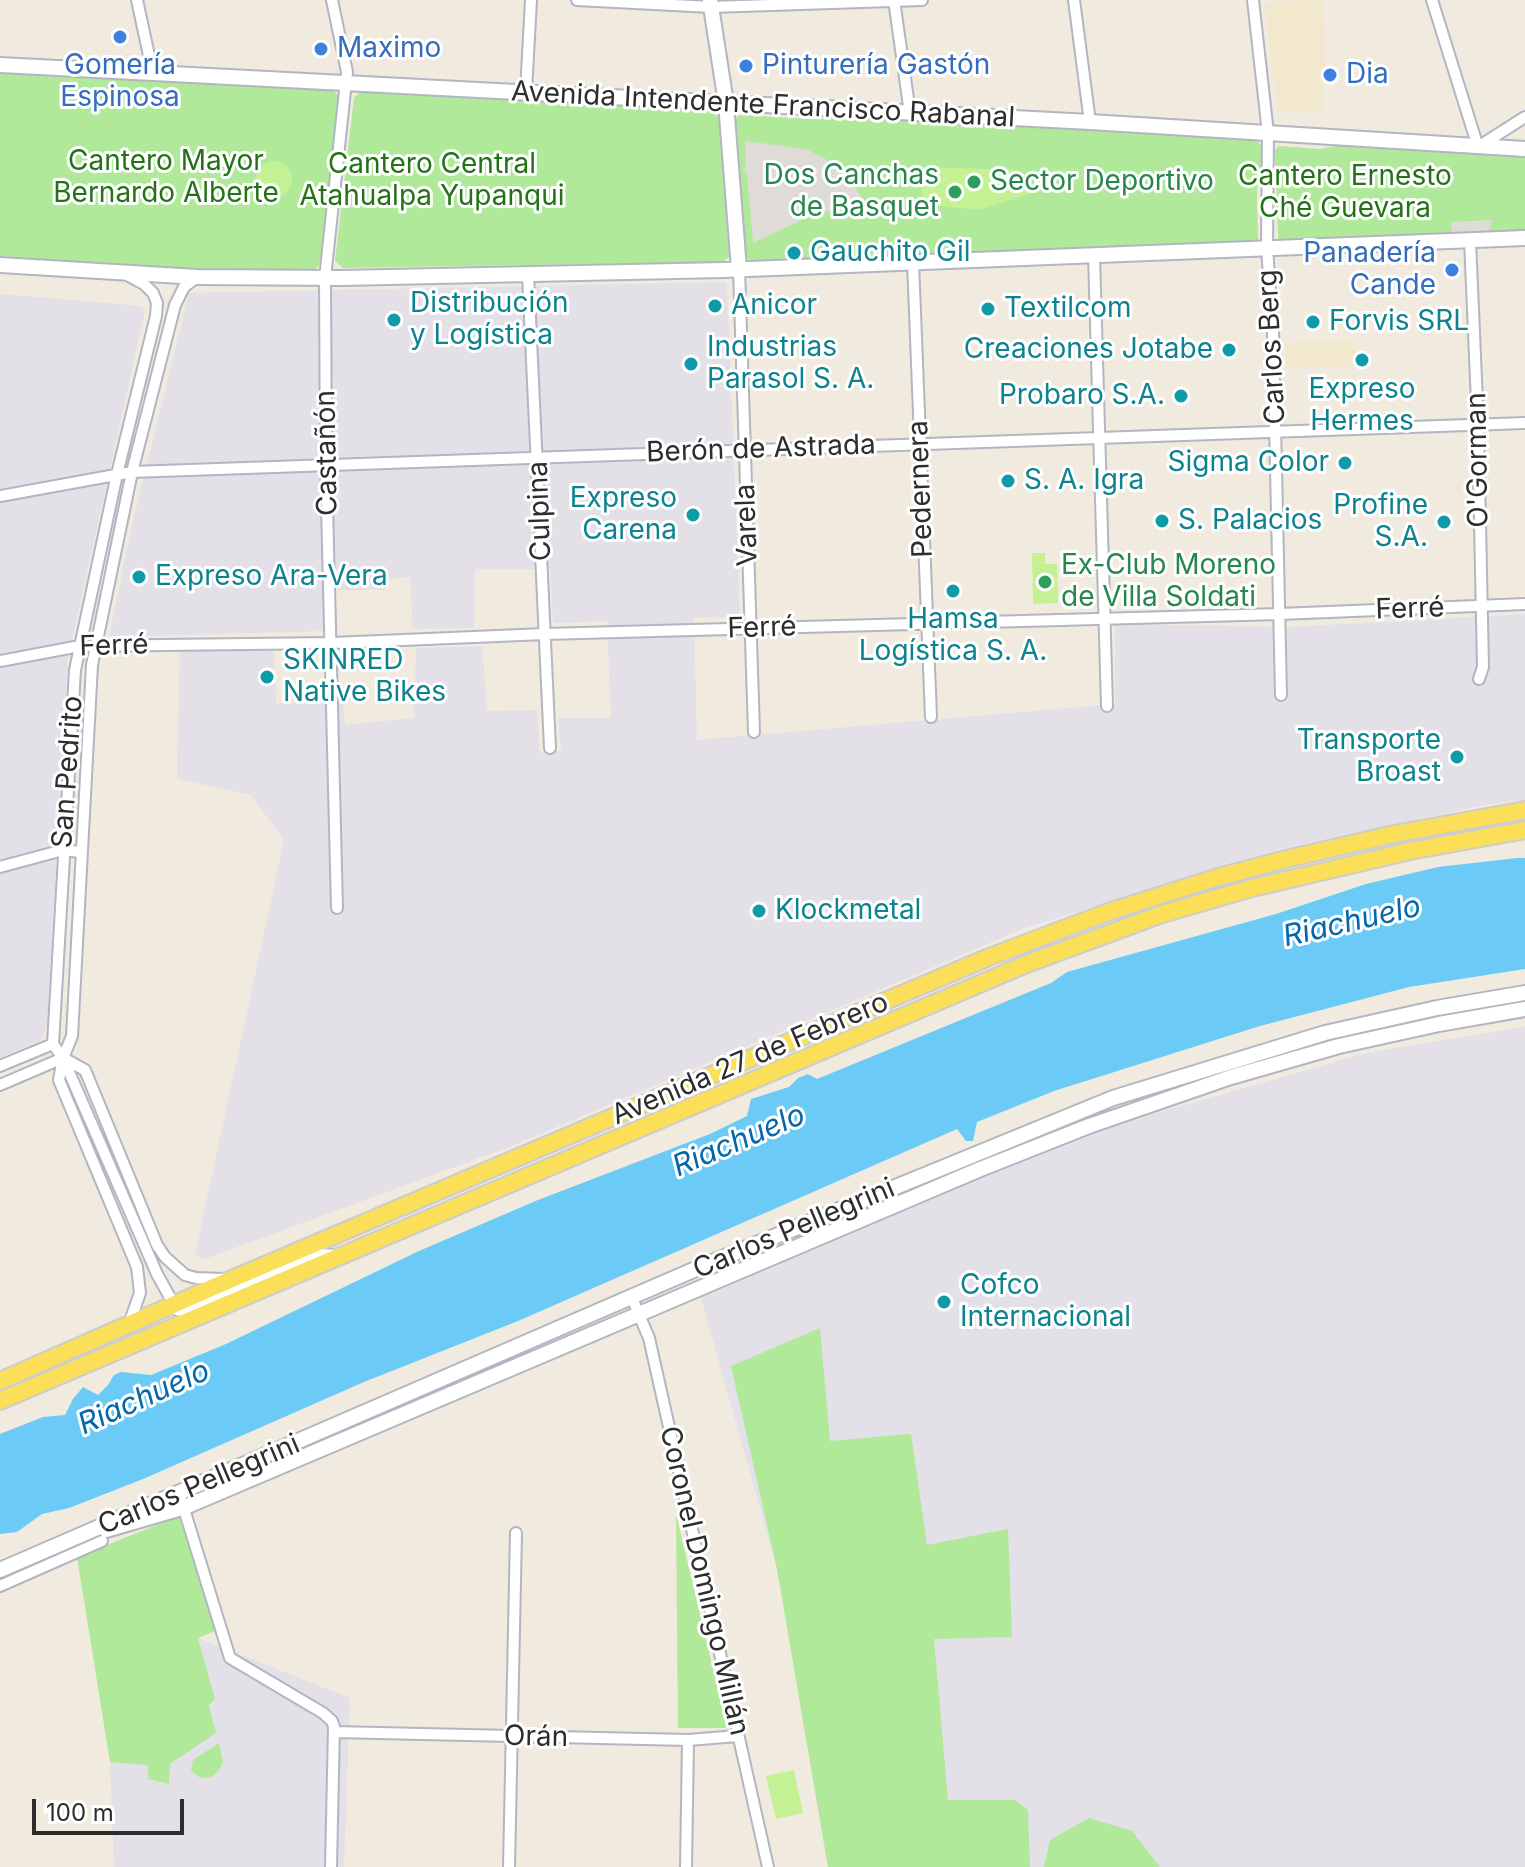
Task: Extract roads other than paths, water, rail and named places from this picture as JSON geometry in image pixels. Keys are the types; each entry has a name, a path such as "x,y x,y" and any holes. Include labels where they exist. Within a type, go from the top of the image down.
{"main road":[{"path":"711,3 726,103 739,269"},
{"name":"Avenida Intendente Francisco Rabanal","path":"0,65 1090,122 1268,138 1525,149"},
{"path":"0,265 120,274 325,278 739,269 1525,238"},
{"name":"Avenida 27 de Febrero","path":"0,1381 989,957 1108,912 1286,859 1525,810"},
{"path":"1483,817 1484,836"},
{"path":"1286,859 1291,879 1484,836 1525,830"},
{"name":"Avenida 27 de Febrero","path":"0,1401 789,1063 804,1067 839,1052 840,1042 1039,959 1159,915 1252,888 1266,893 1291,886 1291,879"},
{"name":"Carlos Pellegrini","path":"0,1570 632,1298 1113,1098 1325,1033 1437,1008 1525,993"},
{"name":"Carlos Pellegrini","path":"86,1534 185,1507 978,1170 1148,1105 1339,1046 1525,1009"},
{"path":"833,1024 840,1042"}],"street":[{"path":"137,0 153,74"},
{"name":"Castañón","path":"332,0 347,63 325,278 326,466 337,908"},
{"path":"526,92 531,0"},
{"path":"577,0 711,3 922,0"},
{"path":"894,0 910,113"},
{"path":"1074,0 1090,122"},
{"name":"Carlos Berg","path":"1253,0 1268,138 1267,248 1276,432 1281,695"},
{"path":"1432,0 1478,147 1525,117"},
{"name":"O'Gorman","path":"1470,240 1483,667 1479,679"},
{"path":"1094,255 1107,706"},
{"name":"Pedernera","path":"913,262 931,717"},
{"name":"Varela","path":"739,269 754,732"},
{"name":"San Pedrito","path":"53,1044 75,670 117,474 156,316 157,303 153,293 144,284 120,274"},
{"name":"Culpina","path":"528,274 539,459 550,748"},
{"name":"San Pedrito","path":"128,1326 140,1293 137,1267 59,1080 72,1036 80,852 95,645 132,472 175,305 184,287 197,277"},
{"name":"Berón de Astrada","path":"0,496 132,472 1525,423"},
{"name":"Ferré","path":"0,661 95,645 332,643 1525,604"},
{"path":"0,867 63,850 80,852"},
{"path":"0,1066 53,1044 63,1058 173,1306 183,1311 317,1254 338,1255"},
{"path":"0,1085 63,1058"},
{"path":"63,1058 85,1070 157,1245 165,1257 185,1275 232,1279"},
{"name":"Coronel Domingo Millán","path":"632,1298 649,1338 768,1867"},
{"path":"179,1493 230,1658 332,1721 331,1867"},
{"path":"509,1867 516,1533"},
{"name":"Carlos Pellegrini","path":"0,1586 102,1541"},
{"name":"Orán","path":"334,1732 688,1740 738,1736"},
{"path":"686,1867 688,1740"}],"water":[{"name":"Riachuelo","path":"1525,858 1525,969 1409,987 1260,1026 1054,1091 977,1122 973,1141 966,1141 957,1129 518,1321 364,1382 143,1479 69,1508 42,1514 17,1532 0,1534 0,1434 43,1417 65,1415 83,1387 98,1395 114,1375 121,1372 151,1375 226,1344 419,1251 538,1200 710,1134 747,1116 751,1099 789,1087 798,1078 808,1074 817,1079 1051,983 1067,972 1276,914 1366,884 1438,867"}],"place":[{"name":"Gomería Espinosa","path":"120,37"},
{"name":"Maximo","path":"321,49"},
{"name":"Pinturería Gastón","path":"746,66"},
{"name":"Dia","path":"1330,75"},
{"name":"Sector Deportivo","path":"974,182"},
{"name":"Dos Canchas de Basquet","path":"955,192"},
{"name":"Gauchito Gil","path":"794,253"},
{"name":"Panadería Cande","path":"1452,270"},
{"name":"Anicor","path":"715,306"},
{"name":"Textilcom","path":"988,309"},
{"name":"Distribución y Logística","path":"394,320"},
{"name":"Forvis SRL","path":"1313,322"},
{"name":"Creaciones Jotabe","path":"1229,350"},
{"name":"Expreso Hermes","path":"1362,360"},
{"name":"Industrias Parasol S. A.","path":"691,364"},
{"name":"Probaro S.A.","path":"1181,396"},
{"name":"Sigma Color","path":"1345,463"},
{"name":"S. A. Igra","path":"1008,481"},
{"name":"Expreso Carena","path":"693,515"},
{"name":"S. Palacios","path":"1162,521"},
{"name":"Profine S.A.","path":"1444,522"},
{"name":"Expreso Ara-Vera","path":"139,577"},
{"name":"Ex-Club Moreno de Villa Soldati","path":"1045,582"},
{"name":"Hamsa Logística S. A.","path":"953,591"},
{"name":"SKINRED Native Bikes","path":"267,677"},
{"name":"Transporte Broast","path":"1457,757"},
{"name":"Klockmetal","path":"759,911"},
{"name":"Cofco Internacional","path":"944,1302"}],"park label":[{"name":"Cantero Mayor Bernardo Alberte","path":"166,178"},
{"name":"Cantero Central Atahualpa Yupanqui","path":"432,181"},
{"name":"Cantero Ernesto Ché Guevara","path":"1345,193"}]}
